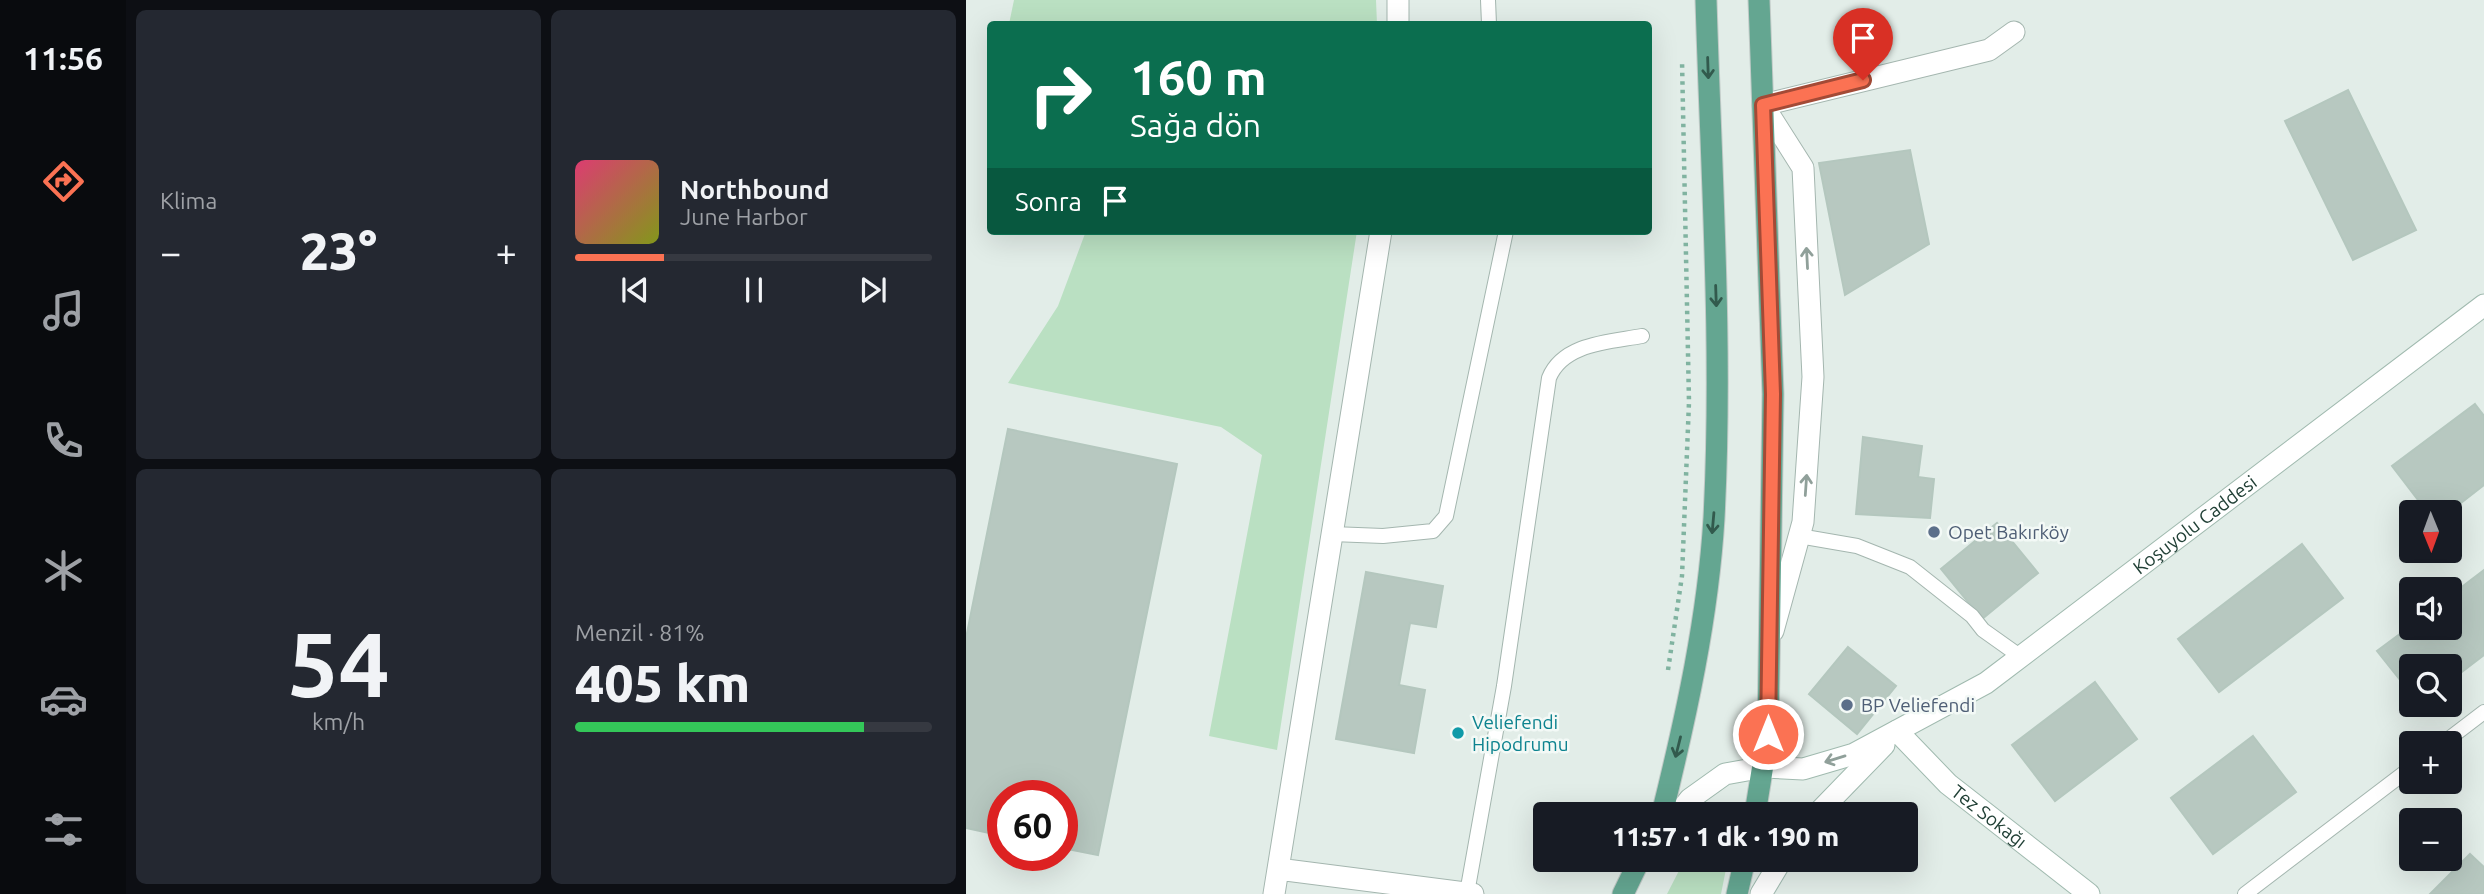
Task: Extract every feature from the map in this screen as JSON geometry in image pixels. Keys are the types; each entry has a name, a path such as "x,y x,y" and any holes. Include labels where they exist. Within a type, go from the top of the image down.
{"main road":[{"path":"1665,802 1692,696 1714,520 1718,356 1706,0"},
{"path":"1757,802 1764,767 1773,394 1759,0"},
{"path":"1623,894 1634,872"},
{"path":"1737,894 1742,872"}],"street":[{"path":"1398,0 1398,21"},
{"path":"1768,647 1803,522 1814,377 1803,167 1763,105 1989,50 2014,32"},
{"path":"1274,894 1380,235"},
{"name":"Koşuyolu Caddesi","path":"1688,802 1725,774 1764,767 1803,769 1854,754 1986,683 2484,305"},
{"path":"1829,802 1897,731"},
{"name":"Tez Sokağı","path":"1897,731 1948,784 2089,894"},
{"path":"1278,869 1473,894"},
{"path":"1761,894 1774,872"}],"lane":[{"path":"1488,0 1489,21"},
{"path":"1332,534 1383,536 1433,531 1446,516 1505,235"},
{"path":"1467,893 1504,686 1549,378 1553,366 1564,356 1590,346 1642,336"},
{"path":"1799,536 1857,546 1910,567 1965,609 1983,631 2021,657"},
{"path":"2459,731 2484,712"},
{"path":"2245,894 2399,777"}],"path":[{"path":"1666,682 1682,576 1689,402 1682,53"}],"green space":[{"path":"1014,0 1376,0 1377,21 1010,21"},
{"path":"1085,235 1356,235 1277,750 1209,736 1262,455 1221,427 1008,383 1058,306"},
{"path":"1678,872 1725,872 1721,894 1667,894"}],"building":[{"path":"2348,90 2416,230 2353,260 2285,121"},
{"path":"1910,150 1929,244 1845,295 1819,163"},
{"path":"2475,404 2484,416 2484,485 2462,502 2462,500 2418,500 2392,466"},
{"path":"1008,429 1177,464 1098,855 1078,851 1078,780 987,780 987,833 966,828 966,638"},
{"path":"1863,437 1922,446 1918,477 1934,479 1930,518 1856,514"},
{"path":"1997,523 2038,573 1982,619 1941,569"},
{"path":"2302,544 2343,598 2219,692 2178,639"},
{"path":"2484,570 2484,655 2462,672 2462,654 2399,654 2399,679 2377,651 2399,635 2399,640 2462,640 2462,587"},
{"path":"1366,572 1443,586 1436,627 1410,623 1399,685 1425,690 1414,753 1336,739"},
{"path":"1848,647 1896,686 1857,734 1809,694"},
{"path":"2095,682 2137,739 2055,801 2012,745"},
{"path":"2253,736 2296,792 2213,854 2171,798"},
{"path":"2470,854 2484,867 2484,894 2430,894 2453,871 2462,871 2462,862"}],"place":[{"name":"Opet Bakırköy","path":"1934,532"},
{"name":"BP Veliefendi","path":"1847,705"},
{"name":"Veliefendi Hipodrumu","path":"1458,733"}],"route":[{"path":"1768,734 1773,394 1763,105 1863,80"}]}
